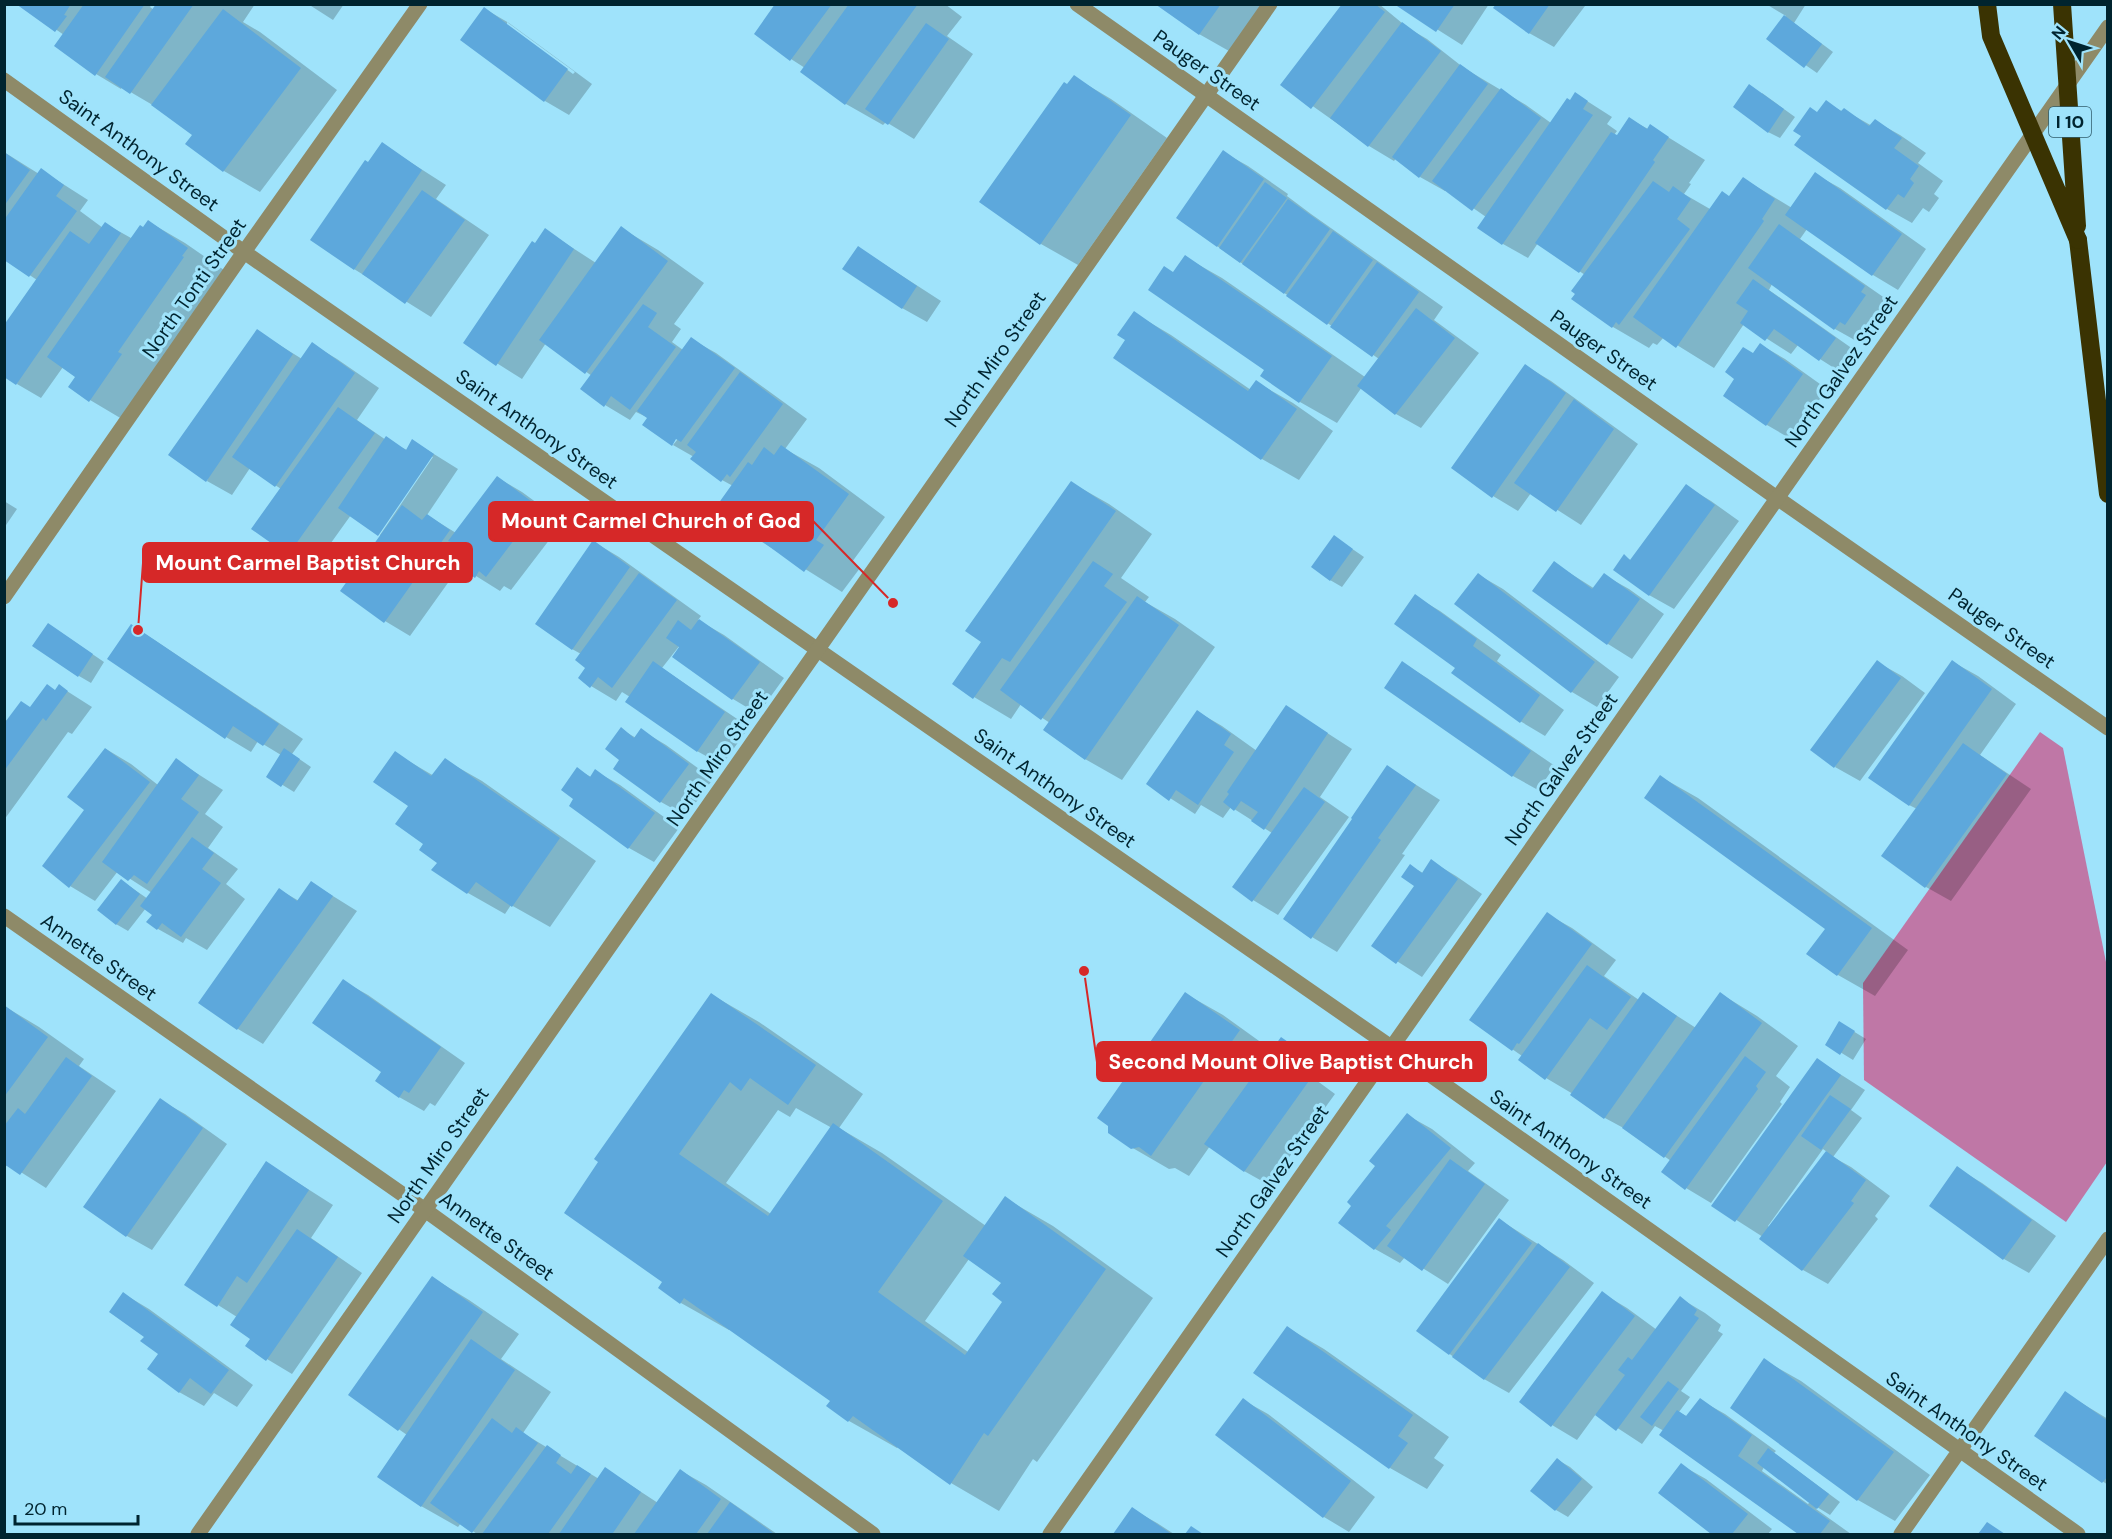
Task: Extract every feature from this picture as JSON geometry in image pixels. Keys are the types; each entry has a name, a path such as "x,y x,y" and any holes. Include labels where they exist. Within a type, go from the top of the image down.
{"highway":[{"path":"1987,4 1991,36 2078,240"},
{"name":"I 10","path":"2062,4 2078,240 2108,494"}],"street":[{"name":"North Tonti Street","path":"4,597 420,4"},
{"name":"Pauger Street","path":"1077,4 1777,498 2108,728"},
{"name":"North Miro Street","path":"198,1534 1270,4"},
{"name":"North Galvez Street","path":"1050,1534 2108,27"},
{"name":"Saint Anthony Street","path":"4,80 244,252 1391,1047 2078,1534"},
{"name":"Annette Street","path":"4,916 425,1210 873,1534"},
{"path":"1901,1534 2108,1239"}],"shaded area":[{"path":"2040,732 2063,748 2108,972 2107,1162 2066,1222 1864,1080 1863,983"}],"building":[{"path":"16,4 71,4 64,15 67,16 55,32"},
{"path":"84,4 145,4 95,76 54,46"},
{"path":"156,4 194,4 130,94 105,77"},
{"path":"775,4 832,4 790,61 754,34"},
{"path":"849,4 918,4 845,105 800,72"},
{"path":"1155,4 1221,4 1199,35"},
{"path":"1342,4 1375,4 1385,12 1311,109 1280,85"},
{"path":"1394,4 1455,4 1436,32"},
{"path":"1496,4 1550,4 1529,34 1493,8"},
{"path":"484,7 568,69 544,102 460,40"},
{"path":"223,9 301,68 223,172 185,144 192,135 151,105"},
{"path":"1784,15 1822,44 1804,68 1766,39"},
{"path":"1402,22 1441,51 1368,147 1330,118"},
{"path":"926,23 949,39 888,125 865,109"},
{"path":"1460,64 1488,84 1419,178 1392,157"},
{"path":"1074,75 1131,115 1040,245 979,202 1064,82 1067,84"},
{"path":"1749,84 1784,109 1768,133 1733,107"},
{"path":"1501,88 1541,118 1472,211 1432,181"},
{"path":"1575,92 1588,101 1583,109 1593,115 1502,245 1477,228 1567,98 1570,100"},
{"path":"1826,100 1841,111 1844,108 1869,126 1875,119 1902,138 1894,148 1919,166 1910,179 1914,183 1904,198 1898,194 1886,210 1794,145 1801,136 1793,131 1810,107 1817,112"},
{"path":"1629,117 1647,129 1650,124 1669,137 1653,160 1655,162 1579,273 1535,243 1611,132 1617,135"},
{"path":"382,142 422,170 354,270 310,240 365,160 368,162"},
{"path":"1223,150 1264,179 1217,247 1176,218"},
{"path":"4,152 30,170 4,206"},
{"path":"41,168 64,185 56,196 77,211 29,277 4,260 4,220"},
{"path":"1815,172 1902,234 1872,276 1785,215"},
{"path":"1743,177 1775,199 1762,219 1764,221 1676,348 1633,317 1722,191 1729,196"},
{"path":"1653,181 1669,192 1673,186 1691,199 1677,219 1690,229 1619,325 1616,322 1612,328 1571,299 1575,294 1571,291"},
{"path":"1265,182 1287,198 1240,263 1219,248"},
{"path":"422,190 465,220 405,304 362,274"},
{"path":"1288,199 1330,229 1284,294 1242,264"},
{"path":"148,220 188,248 118,352 122,354 89,402 68,387 75,377 47,357 140,225 143,227"},
{"path":"105,222 121,233 16,385 4,377 4,325 70,231 89,244"},
{"path":"1779,224 1865,286 1861,292 1866,295 1845,325 1840,322 1834,330 1748,268"},
{"path":"621,226 668,261 585,374 539,340"},
{"path":"545,228 574,249 496,366 463,343 532,241 535,243"},
{"path":"1333,231 1373,260 1327,325 1286,296"},
{"path":"858,246 917,286 902,309 842,269"},
{"path":"1185,255 1332,356 1299,403 1260,376 1264,370 1148,290 1164,266 1173,272"},
{"path":"1377,262 1419,292 1372,357 1330,327"},
{"path":"1753,279 1836,338 1819,361 1774,329 1765,341 1740,323 1748,311 1736,303"},
{"path":"643,304 657,313 648,327 676,347 630,410 611,396 604,407 580,389"},
{"path":"1416,308 1455,338 1395,415 1357,386"},
{"path":"1134,311 1248,391 1256,380 1297,409 1261,460 1113,358 1125,340 1117,335"},
{"path":"257,329 293,354 206,482 168,455"},
{"path":"691,337 735,368 681,442 676,439 672,446 642,425 647,418 637,411"},
{"path":"312,342 355,373 275,487 232,457"},
{"path":"1760,343 1803,374 1766,426 1723,396 1734,379 1725,372 1743,347 1753,353"},
{"path":"1525,364 1566,393 1492,498 1451,468"},
{"path":"740,372 783,404 730,477 727,474 721,482 690,459 696,452 687,445"},
{"path":"1574,399 1614,429 1556,512 1514,483"},
{"path":"338,407 375,433 288,555 251,529"},
{"path":"386,436 406,450 412,439 434,454 378,536 338,508"},
{"path":"781,445 849,494 816,540 824,545 804,572 740,525 738,529 713,511 748,462 752,465 764,447 774,455"},
{"path":"497,476 539,507 486,577 479,571 475,578 450,560 454,553 446,548 451,542 448,541"},
{"path":"1071,481 1116,511 1010,662 1002,658 973,699 952,684 981,642 965,631"},
{"path":"1686,484 1715,505 1649,596 1613,570 1624,554 1630,560"},
{"path":"402,505 422,520 427,514 450,530 384,623 340,591"},
{"path":"1334,535 1353,549 1330,581 1311,567"},
{"path":"593,540 630,567 572,650 535,624"},
{"path":"1093,561 1113,574 1104,586 1127,602 1041,720 1000,690"},
{"path":"1554,561 1592,589 1604,573 1640,599 1607,645 1532,591"},
{"path":"639,573 677,600 612,688 598,677 590,688 578,678 585,668 575,660"},
{"path":"1478,573 1595,662 1571,693 1454,604"},
{"path":"1415,594 1477,639 1473,646 1540,695 1520,723 1451,673 1455,668 1394,624"},
{"path":"1137,596 1179,625 1085,760 1043,730"},
{"path":"699,619 760,662 732,700 672,657 679,647 666,638 678,620 691,630"},
{"path":"48,623 93,654 78,677 32,646"},
{"path":"131,624 279,724 263,746 233,726 225,739 107,659"},
{"path":"1877,660 1901,678 1834,768 1810,750"},
{"path":"1952,660 1992,689 1909,806 1868,778"},
{"path":"653,661 725,712 697,752 625,702"},
{"path":"1402,661 1531,751 1512,777 1384,688"},
{"path":"47,684 55,690 59,684 68,691 46,721 43,718 4,771 4,720 6,721 21,701 30,707"},
{"path":"1286,705 1328,733 1264,830 1251,821 1258,812 1241,801 1234,811 1223,802 1229,794 1227,792"},
{"path":"1197,710 1231,734 1224,745 1234,752 1198,805 1176,790 1169,801 1146,784"},
{"path":"621,727 634,738 641,728 689,764 660,803 613,769 619,760 605,749"},
{"path":"1963,743 2007,774 1925,888 1881,856"},
{"path":"105,748 150,782 69,888 42,866 84,810 67,797"},
{"path":"284,748 300,759 281,787 266,777"},
{"path":"395,751 431,776 445,758 560,838 512,907 476,882 467,894 431,870 437,863 419,850 423,844 395,824 408,806 373,782"},
{"path":"176,758 199,775 181,799 199,812 147,884 134,875 128,881 102,862"},
{"path":"1387,765 1416,785 1378,838 1381,840 1311,939 1283,919"},
{"path":"577,767 590,777 595,769 655,813 628,849 569,806 573,799 561,790"},
{"path":"1660,775 1872,928 1837,976 1806,954 1825,929 1644,798"},
{"path":"1304,787 1325,802 1252,902 1232,887"},
{"path":"192,837 214,853 202,869 221,883 181,937 162,923 157,930 146,922 152,915 140,906"},
{"path":"1431,859 1458,879 1396,964 1371,946 1414,886 1401,877 1410,864 1422,873"},
{"path":"121,879 140,894 116,925 97,910"},
{"path":"311,881 333,896 237,1030 198,1003 279,888 297,901"},
{"path":"1547,912 1592,944 1512,1051 1469,1020"},
{"path":"1587,965 1631,997 1607,1030 1590,1018 1545,1080 1518,1060"},
{"path":"343,979 441,1047 409,1093 404,1090 399,1098 375,1081 381,1072 312,1023"},
{"path":"1185,992 1240,1030 1151,1156 1139,1147 1131,1149 1108,1133 1108,1126 1097,1118"},
{"path":"1643,992 1677,1016 1604,1119 1570,1095"},
{"path":"1720,992 1762,1023 1664,1158 1622,1128"},
{"path":"711,993 816,1065 788,1105 750,1078 741,1091 730,1082 679,1154 768,1216 833,1123 943,1201 878,1292 965,1355 1002,1302 992,1294 1001,1283 963,1256 1005,1196 1106,1269 988,1436 984,1433 950,1485 853,1416 848,1422 826,1406 830,1401 684,1298 680,1304 658,1288 662,1282 564,1213 598,1162 594,1159"},
{"path":"4,1005 48,1037 4,1097"},
{"path":"1839,1021 1855,1031 1840,1055 1825,1045"},
{"path":"1281,1037 1301,1051 1292,1065 1311,1078 1244,1172 1204,1144"},
{"path":"1745,1056 1766,1072 1756,1086 1758,1089 1685,1190 1661,1172"},
{"path":"66,1057 92,1076 20,1175 4,1164 4,1126 18,1108 25,1114"},
{"path":"1817,1058 1841,1075 1735,1222 1711,1206"},
{"path":"1830,1095 1851,1109 1821,1150 1801,1136"},
{"path":"160,1098 203,1128 126,1237 83,1207"},
{"path":"1407,1113 1451,1148 1386,1226 1391,1230 1374,1250 1338,1223 1351,1206 1347,1202 1375,1166 1369,1161"},
{"path":"1826,1151 1866,1180 1851,1201 1854,1203 1802,1271 1759,1239"},
{"path":"1450,1159 1485,1184 1422,1271 1387,1246"},
{"path":"266,1161 309,1190 247,1283 237,1276 217,1307 184,1285"},
{"path":"1957,1166 2032,1220 2003,1260 1929,1206"},
{"path":"1499,1218 1532,1243 1449,1355 1416,1331"},
{"path":"297,1229 338,1257 266,1361 245,1346 250,1339 230,1325"},
{"path":"1538,1243 1570,1267 1484,1380 1452,1357"},
{"path":"432,1276 483,1312 398,1431 348,1395"},
{"path":"1602,1291 1635,1316 1551,1427 1519,1402"},
{"path":"123,1292 229,1370 211,1394 190,1378 179,1393 147,1369 158,1354 140,1341 144,1337 109,1312"},
{"path":"1680,1296 1697,1310 1694,1315 1699,1318 1616,1431 1595,1415 1625,1375 1618,1370 1628,1357 1632,1360"},
{"path":"1287,1326 1413,1415 1398,1436 1408,1443 1389,1469 1253,1373"},
{"path":"471,1339 515,1370 421,1507 377,1477"},
{"path":"1764,1358 1894,1452 1857,1501 1730,1408"},
{"path":"1668,1381 1679,1389 1652,1426 1640,1417"},
{"path":"2065,1391 2108,1421 2108,1476 2102,1483 2034,1436"},
{"path":"1243,1398 1351,1481 1323,1518 1215,1435"},
{"path":"1700,1398 1752,1435 1738,1456 1830,1521 1820,1534 1798,1534 1659,1435 1677,1410 1686,1416"},
{"path":"492,1418 512,1433 516,1427 538,1443 472,1533 430,1503"},
{"path":"547,1445 561,1455 556,1463 571,1474 577,1465 591,1474 548,1534 482,1534"},
{"path":"1768,1448 1829,1494 1817,1509 1757,1463"},
{"path":"1557,1458 1582,1479 1555,1511 1530,1491"},
{"path":"1681,1463 1748,1514 1732,1534 1711,1534 1658,1493"},
{"path":"605,1467 641,1492 613,1533 615,1534 559,1534"},
{"path":"680,1469 721,1499 696,1534 634,1534"},
{"path":"730,1502 773,1533 707,1534"},
{"path":"1132,1507 1170,1533 1113,1534"},
{"path":"1987,1522 2005,1534 1978,1534"},
{"path":"1191,1526 1203,1534 1185,1534"}],"place":[{"name":"Mount Carmel Church of God","path":"893,603"},
{"name":"Mount Carmel Baptist Church","path":"138,630"},
{"name":"Second Mount Olive Baptist Church","path":"1084,971"}]}
